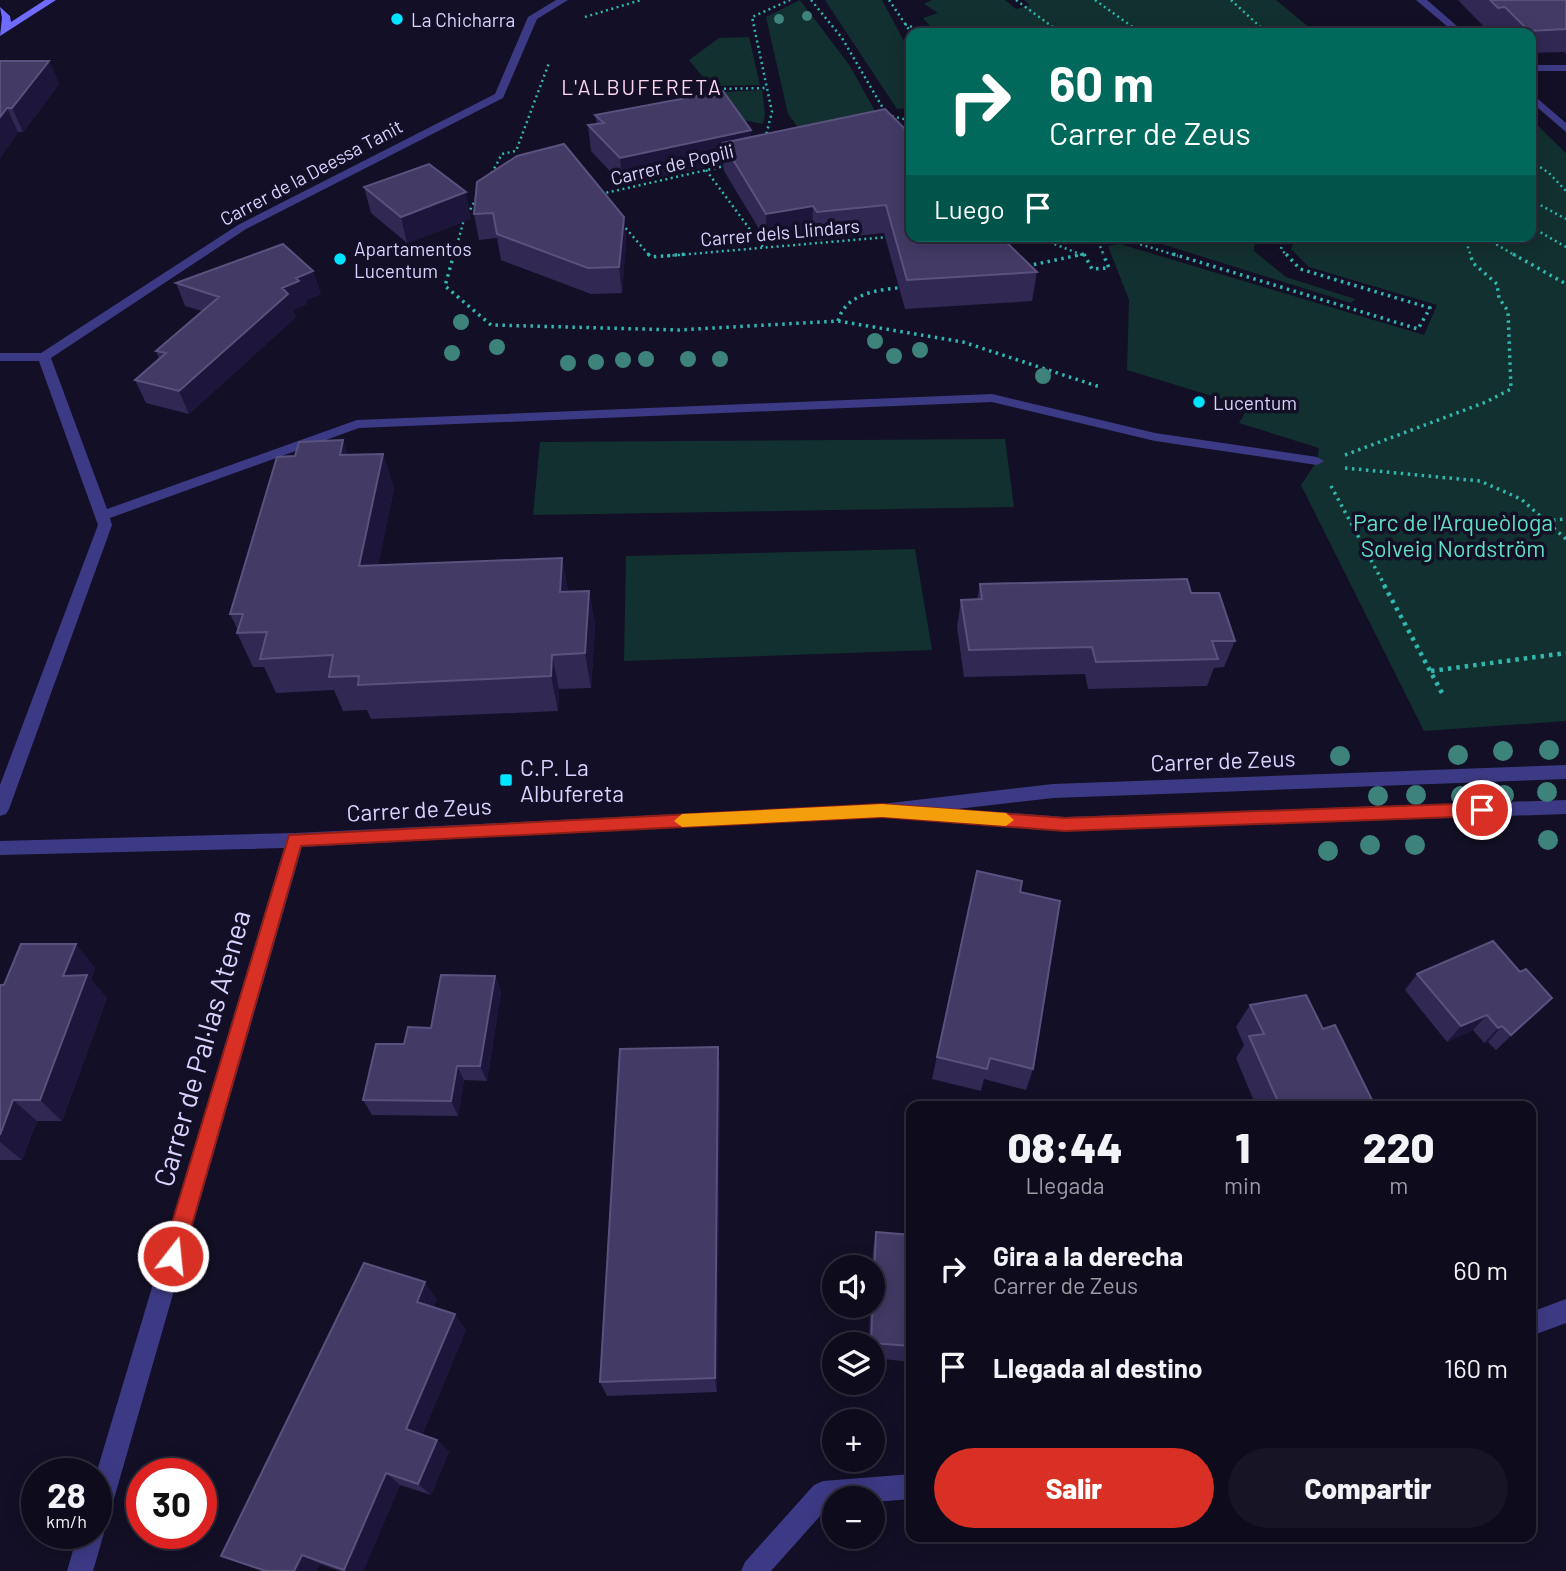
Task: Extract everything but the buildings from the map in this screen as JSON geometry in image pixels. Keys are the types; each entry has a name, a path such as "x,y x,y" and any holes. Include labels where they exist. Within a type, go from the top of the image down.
{"main road":[{"path":"3,30 51,0"},
{"path":"0,10 7,18 3,30"}],"street":[{"name":"Carrer de la Deessa Tanit","path":"44,358 242,227 499,96 533,17 564,0"},
{"path":"1421,0 1454,28"},
{"path":"1536,68 1566,68"},
{"path":"1536,101 1566,130"},
{"path":"0,357 44,358 105,525 0,809"},
{"path":"102,516 357,424 992,398 1155,437 1317,461"},
{"name":"Carrer de Zeus","path":"0,848 295,840 882,811 1053,791 1566,772"},
{"name":"Carrer de Zeus","path":"882,811 1065,824 1566,807"},
{"name":"Carrer de Pal·las Atenea","path":"112,1462 295,840"},
{"path":"1536,1322 1566,1311"},
{"path":"754,1571 823,1494 906,1487"},
{"path":"80,1571 86,1549"}],"path":[{"path":"577,19 641,0"},
{"path":"763,147 772,112 752,18 790,0"},
{"path":"811,0 842,38 887,115 906,120"},
{"path":"889,0 908,28"},
{"path":"1016,0 1054,28"},
{"path":"1095,0 1134,28"},
{"path":"1231,0 1262,28"},
{"path":"905,24 914,28"},
{"path":"550,61 516,151 502,154 463,223 445,286 491,325 678,330 838,321 963,342 1100,387"},
{"path":"713,89 767,88"},
{"name":"Carrer de Popili","path":"605,205 595,195 733,164"},
{"path":"1536,164 1549,173 1566,191"},
{"path":"706,170 763,247"},
{"path":"1536,203 1566,219"},
{"name":"Carrer dels Llindars","path":"614,216 651,257 898,236"},
{"path":"463,223 476,220"},
{"path":"1536,230 1566,247"},
{"path":"1051,242 1084,254 1092,269 1109,268 1098,242"},
{"path":"1134,242 1418,329 1430,308 1300,269 1281,249 1282,242"},
{"path":"1317,461 1340,457 1486,402 1511,389 1508,312 1499,298 1497,284 1473,263 1466,242"},
{"path":"1492,242 1566,284"},
{"path":"1021,268 1084,254"},
{"path":"838,321 841,310 868,290 917,287"},
{"path":"1317,461 1374,475 1482,481 1520,498 1566,540"},
{"path":"1317,461 1442,693"},
{"path":"1546,521 1566,519"},
{"path":"1431,671 1566,653"}],"green space":[{"path":"800,0 850,66 881,122 806,138 788,114 766,17"},
{"path":"825,0 882,0 906,45 906,108 897,109"},
{"path":"932,0 1005,0 1016,9 1030,5 1024,0 1276,0 1310,28 932,28 923,18 938,13 924,4"},
{"path":"749,37 760,85 710,86 689,60 719,38"},
{"path":"762,90 765,114 763,124 738,119 722,96 727,95 725,92"},
{"name":"Parc de l'Arqueòloga Solveig Nordström","path":"1536,124 1566,153 1566,721 1424,731 1301,485 1317,461 1319,448 1239,423 1248,407 1127,370 1129,300 1108,246 1120,244 1424,335 1437,305 1309,267 1291,249 1294,242 1536,242"},
{"path":"1155,242 1255,242 1254,251 1286,277 1355,299 1351,303"},
{"path":"1005,439 1014,507 533,515 540,442"},
{"path":"915,549 932,650 624,661 626,556"}],"slow traffic":[{"path":"682,821 882,811 1006,820"}],"place":[{"name":"La Chicharra","path":"397,19"},
{"name":"Apartamentos Lucentum","path":"340,259"},
{"name":"Lucentum","path":"1199,402"},
{"name":"C.P. La Albufereta","path":"506,780"}],"district":[{"name":"L'ALBUFERETA","path":"642,86"}],"route":[{"path":"173,1256 295,840 882,811 1065,824 1482,810"}]}
